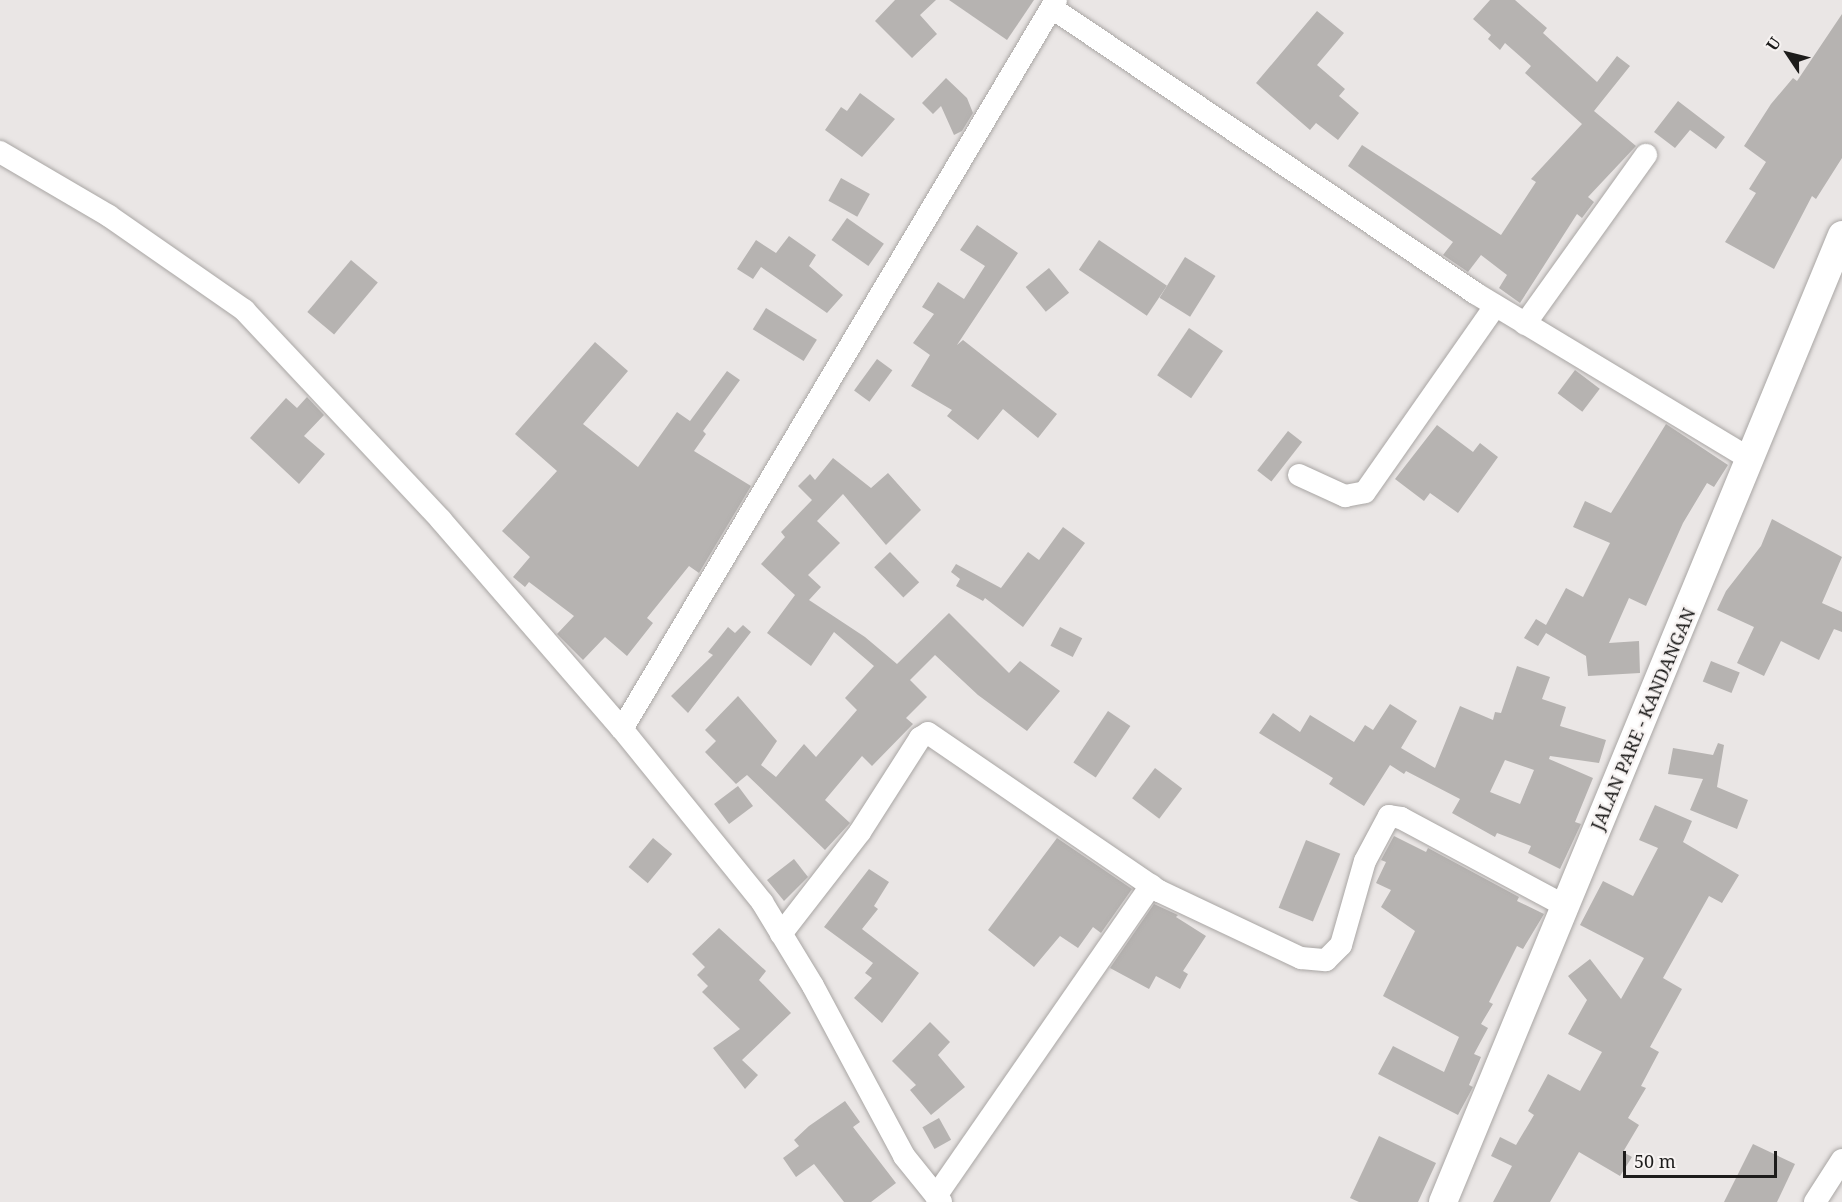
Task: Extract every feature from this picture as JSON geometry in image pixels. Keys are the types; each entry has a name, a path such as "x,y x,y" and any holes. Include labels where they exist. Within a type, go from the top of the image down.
{"main road":[{"name":"JALAN PARE - KANDANGAN","path":"1443,1202 1752,460 1842,235"}],"street":[{"path":"622,729 1054,4 1495,306 1752,460"},
{"path":"0,152 109,216 244,310 441,520 622,729 735,867 781,934 904,1156 939,1199 1151,885"},
{"path":"1525,324 1646,154"},
{"path":"1299,475 1345,496 1365,492 1495,306"},
{"path":"781,934 860,832 920,738 927,733 1151,885 1300,958 1326,960 1341,945 1373,842 1386,818 1396,816 1565,906"},
{"path":"1815,1202 1842,1160"}],"building":[{"path":"895,0 936,0 920,15 937,34 912,58 875,21"},
{"path":"949,0 1034,0 1007,40"},
{"path":"1490,0 1515,0 1547,28 1543,33 1597,82 1617,56 1630,66 1594,111 1636,146 1588,197 1594,202 1582,218 1577,214 1520,303 1499,288 1507,275 1481,255 1468,272 1443,255 1453,242 1348,166 1362,145 1501,235 1536,182 1531,179 1582,124 1525,73 1531,66 1505,43 1500,50 1488,39 1491,35 1473,19"},
{"path":"1317,11 1344,33 1317,65 1345,89 1339,96 1359,113 1338,140 1316,123 1310,130 1256,83"},
{"path":"1842,14 1842,158 1816,199 1812,196 1774,269 1725,242 1756,193 1749,189 1766,162 1744,146 1771,104 1793,78 1797,81"},
{"path":"946,78 967,98 973,113 962,131 954,135 941,106 933,114 922,103"},
{"path":"860,93 895,119 862,157 825,130 841,107 847,111"},
{"path":"1678,101 1725,137 1716,149 1690,130 1675,148 1654,132"},
{"path":"841,178 870,194 857,217 828,201"},
{"path":"847,218 884,244 868,266 832,240"},
{"path":"977,225 1018,253 957,345 963,340 1057,414 1038,438 1003,409 978,440 947,416 952,410 911,386 930,355 913,343 934,314 922,307 938,282 964,299 985,266 960,250"},
{"path":"789,236 816,255 809,266 843,295 827,313 761,267 753,279 737,269 756,240 776,253"},
{"path":"1099,240 1167,286 1147,316 1079,270"},
{"path":"1185,257 1216,276 1190,317 1160,298"},
{"path":"351,260 378,282 334,335 307,312"},
{"path":"1049,268 1069,293 1046,312 1026,287"},
{"path":"766,308 817,340 804,361 753,329"},
{"path":"1189,328 1223,351 1191,398 1157,375"},
{"path":"595,342 628,371 583,424 638,467 677,412 690,421 727,371 740,380 703,431 706,434 694,451 751,486 699,573 689,566 647,618 653,623 627,656 605,637 583,660 557,634 574,616 529,582 525,587 513,577 530,557 502,531 557,471 515,434"},
{"path":"877,359 892,370 869,402 854,391"},
{"path":"1575,370 1600,389 1582,412 1558,393"},
{"path":"307,397 324,415 304,436 325,454 299,484 250,438 286,398 297,408"},
{"path":"1666,424 1728,465 1714,487 1707,483 1683,523 1646,606 1629,598 1609,643 1639,641 1640,673 1588,676 1586,656 1546,633 1538,646 1524,638 1536,619 1546,625 1566,588 1583,597 1610,543 1573,527 1585,501 1611,513"},
{"path":"1437,425 1473,452 1480,443 1498,457 1458,513 1430,493 1424,501 1395,479"},
{"path":"1288,431 1302,442 1271,481 1257,470"},
{"path":"833,458 871,488 888,473 921,510 886,545 843,494 817,521 840,543 808,575 821,587 809,600 865,637 897,664 949,613 1009,673 1020,661 1060,691 1027,731 978,695 935,655 910,680 927,697 906,718 913,724 872,766 862,756 825,800 850,823 825,850 747,775 736,784 705,752 716,741 705,730 738,696 777,741 761,765 776,777 804,744 816,757 857,710 845,698 874,666 834,632 811,666 767,633 795,595 761,564 785,537 781,532 812,500 798,486 810,474 815,480"},
{"path":"1772,519 1842,557 1822,603 1842,612 1842,632 1834,629 1819,660 1781,641 1764,676 1737,663 1754,627 1717,610 1726,591 1761,546"},
{"path":"1063,527 1085,543 1023,627 985,598 983,601 956,586 960,579 951,572 956,564 1001,588 1028,552 1039,560"},
{"path":"890,552 919,582 903,597 874,567"},
{"path":"743,625 751,632 688,713 671,696 713,655 708,652 728,627 735,633"},
{"path":"1060,627 1082,638 1073,657 1050,646"},
{"path":"1711,661 1740,673 1732,693 1703,681"},
{"path":"1517,666 1550,677 1542,699 1566,707 1560,726 1606,740 1599,763 1550,756 1549,759 1593,778 1575,822 1581,824 1560,869 1528,853 1531,846 1497,833 1495,837 1452,813 1460,799 1406,771 1404,774 1390,765 1364,806 1329,784 1333,778 1259,733 1273,713 1300,732 1310,715 1354,742 1365,725 1373,730 1390,704 1417,721 1401,748 1435,768 1460,706 1493,720 1495,712 1501,713","holes":["1505,760 1534,770 1520,804 1490,792"]},
{"path":"1108,711 1130,726 1096,777 1073,762"},
{"path":"1718,743 1724,745 1717,787 1748,800 1737,829 1690,810 1703,779 1668,774 1673,748 1713,755"},
{"path":"1155,768 1182,788 1159,819 1132,798"},
{"path":"738,786 753,806 729,824 714,804"},
{"path":"1655,805 1692,821 1683,842 1739,875 1722,903 1709,896 1663,978 1682,989 1650,1047 1659,1052 1641,1086 1646,1088 1628,1118 1639,1125 1623,1152 1632,1157 1620,1176 1579,1152 1550,1202 1493,1202 1512,1166 1491,1156 1500,1137 1516,1145 1534,1115 1528,1111 1548,1074 1580,1091 1602,1052 1568,1034 1587,1000 1568,976 1590,959 1621,999 1644,958 1580,925 1603,881 1633,896 1658,848 1639,840"},
{"path":"1394,836 1426,852 1428,848 1519,897 1517,901 1544,914 1523,949 1517,946 1489,1002 1493,1004 1481,1024 1488,1028 1474,1054 1481,1057 1469,1085 1473,1087 1458,1115 1378,1074 1393,1046 1444,1072 1459,1037 1383,996 1415,931 1381,907 1391,890 1376,883 1386,862 1381,860"},
{"path":"653,838 672,854 648,883 629,867"},
{"path":"1057,838 1132,889 1101,933 1093,927 1078,948 1060,936 1034,967 988,930"},
{"path":"1306,840 1340,854 1313,922 1279,908"},
{"path":"794,859 808,877 784,901 767,880"},
{"path":"869,869 889,882 874,906 878,909 862,929 919,973 882,1023 854,998 872,978 865,973 873,963 824,927"},
{"path":"1154,904 1178,915 1176,917 1206,936 1183,971 1188,974 1180,989 1156,976 1149,989 1110,968"},
{"path":"719,928 766,971 759,980 791,1013 742,1060 758,1075 745,1089 713,1048 740,1029 702,992 708,986 697,975 705,967 692,954"},
{"path":"930,1022 950,1042 938,1055 965,1087 931,1115 910,1090 916,1085 892,1061"},
{"path":"845,1101 860,1122 853,1127 896,1183 871,1202 844,1202 814,1164 796,1177 783,1158 799,1146 794,1140 809,1126"},
{"path":"939,1118 951,1140 935,1149 922,1127"},
{"path":"1379,1136 1436,1163 1418,1202 1359,1202 1350,1198"},
{"path":"1753,1144 1795,1164 1777,1202 1724,1202"}]}
